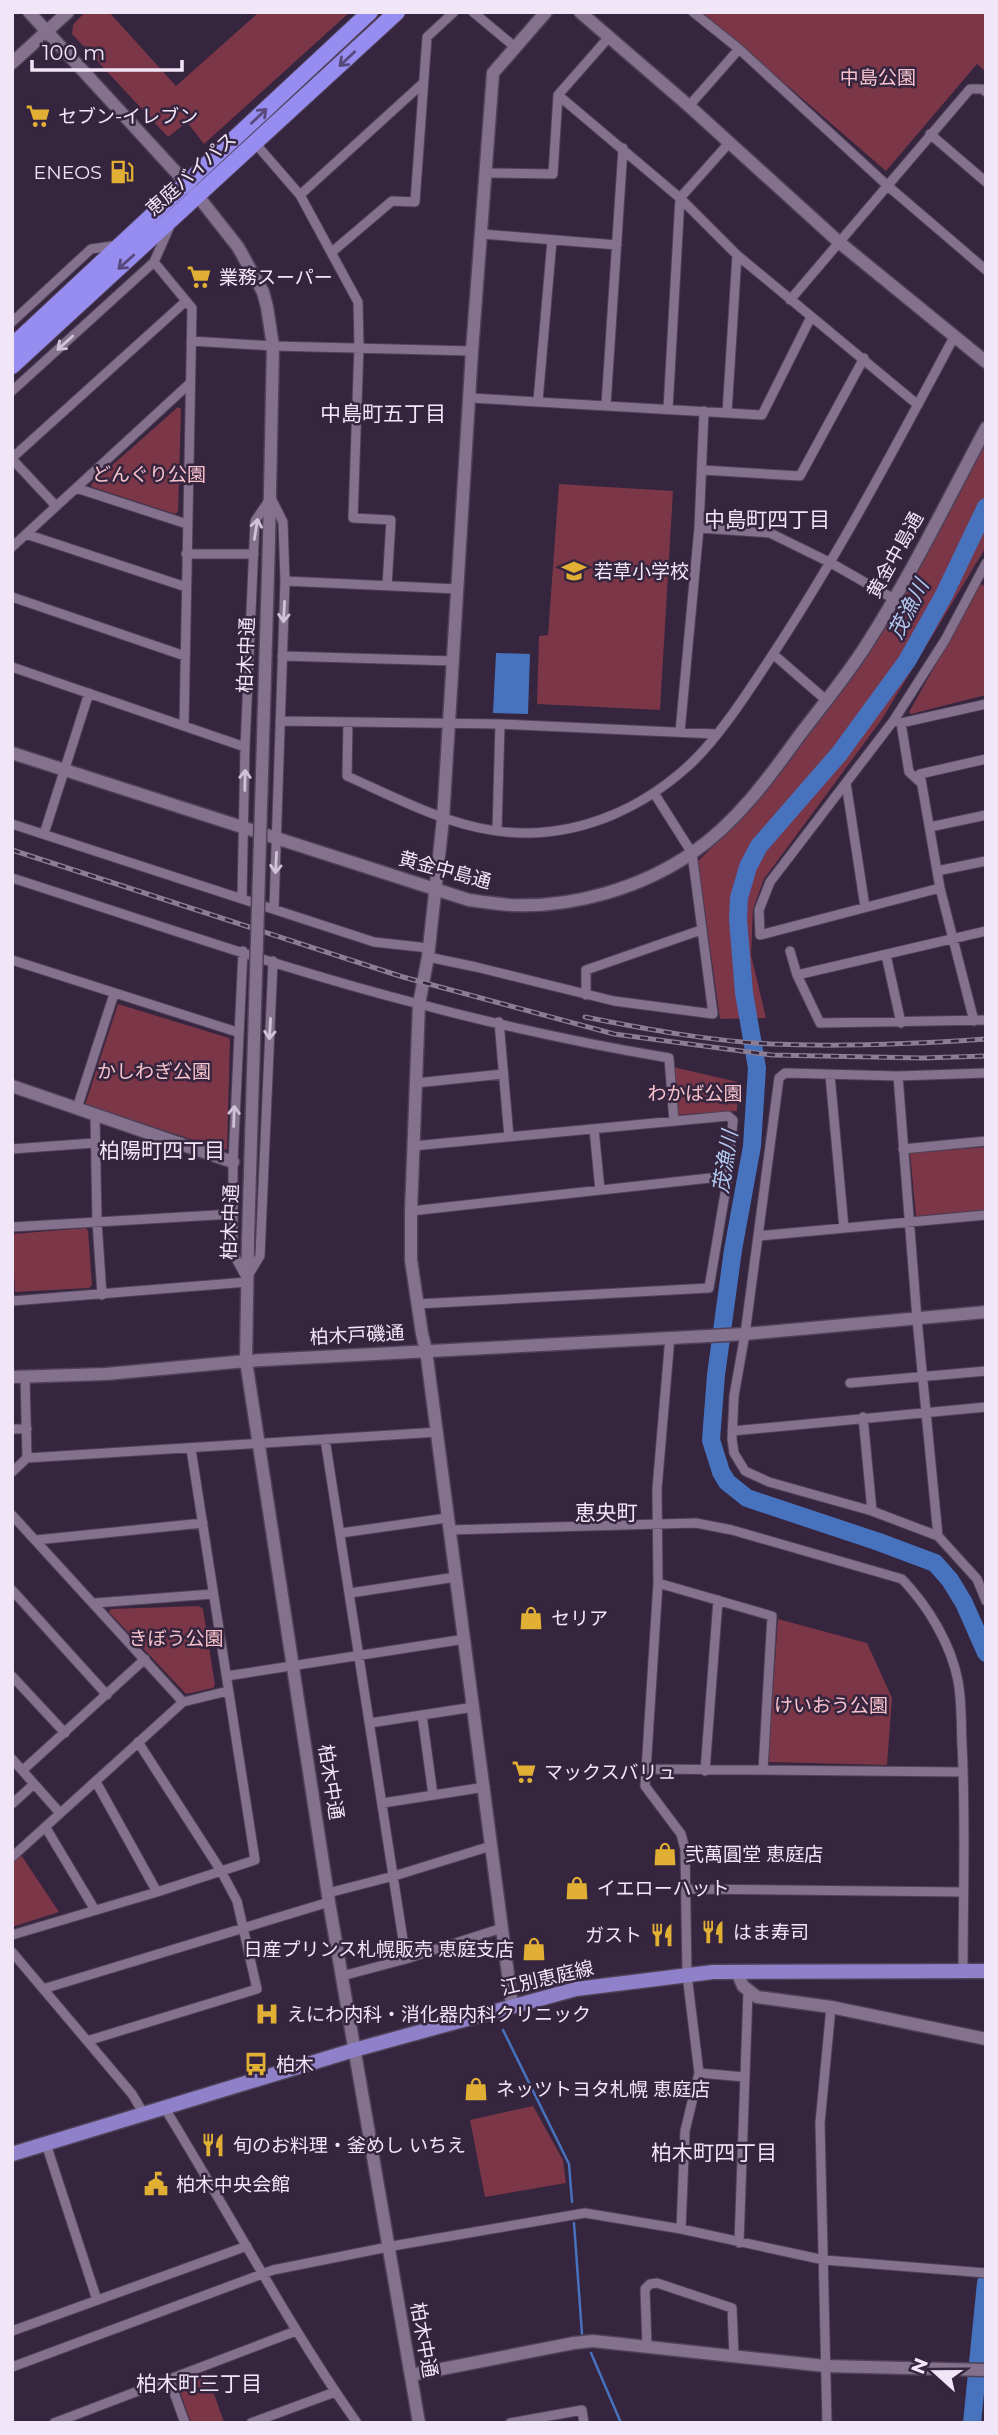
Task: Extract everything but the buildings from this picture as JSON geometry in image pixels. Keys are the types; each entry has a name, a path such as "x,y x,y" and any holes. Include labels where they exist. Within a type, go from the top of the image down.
{"highway":[{"name":"恵庭バイパス","path":"12,366 172,219 192,190 370,12"},
{"name":"恵庭バイパス","path":"12,346 123,244 256,143 397,12"}],"main road":[{"name":"江別恵庭線","path":"12,2154 354,2050 576,1989 687,1975 737,1972 986,1971"}],"street":[{"name":"柏木中通","path":"29,12 192,190 238,247 255,276 268,307 273,346 271,497 246,1361 329,1898 419,2423"},
{"path":"12,63 68,12"},
{"path":"332,252 392,201 415,202 427,37 454,12"},
{"path":"473,12 515,47"},
{"path":"512,2005 438,1432 411,1260 411,1211 419,1004 428,953 443,819 472,351 493,73 547,12"},
{"path":"580,12 689,106 840,243 986,362"},
{"path":"693,12 739,49 889,187 986,270"},
{"path":"486,173 553,174 558,95 609,37"},
{"path":"689,106 739,49"},
{"path":"300,195 422,84"},
{"path":"790,300 970,89 982,89 986,92"},
{"path":"558,95 680,198 737,255 918,405"},
{"path":"930,134 986,182"},
{"path":"256,143 300,195 358,302 353,518 391,520 387,586"},
{"path":"668,409 680,198 729,143"},
{"path":"606,405 623,148"},
{"path":"12,391 154,262 172,219"},
{"path":"482,234 617,245"},
{"path":"538,401 552,240"},
{"path":"12,322 91,249 123,244"},
{"path":"727,413 737,255"},
{"path":"154,262 192,308 184,726"},
{"path":"56,506 12,459 186,301"},
{"path":"471,398 762,415 811,317"},
{"path":"348,722 347,776 443,819 497,831 558,831 621,813 654,793 688,766 755,682 831,563 954,337"},
{"path":"191,341 472,351"},
{"path":"702,470 800,476 864,358"},
{"path":"12,547 189,384"},
{"path":"680,732 699,528 704,411"},
{"name":"黄金中島通","path":"12,753 469,901 512,905 555,903 590,897 628,885 692,853 734,818 770,775 865,647 894,599 986,428"},
{"path":"76,488 187,524"},
{"path":"242,897 245,747 255,521 271,497"},
{"path":"271,497 283,522 285,581 274,908"},
{"path":"699,528 770,533 831,563 894,599"},
{"path":"26,534 186,587"},
{"path":"186,554 254,554"},
{"path":"940,888 760,935 760,911 770,882 897,722 986,562"},
{"path":"285,581 457,589"},
{"path":"12,597 185,656"},
{"path":"773,654 826,700"},
{"path":"282,656 453,661"},
{"path":"12,667 245,747"},
{"path":"44,834 89,693"},
{"path":"897,722 986,704"},
{"path":"281,721 500,724 716,733"},
{"path":"897,722 909,772 922,783"},
{"path":"497,831 500,724"},
{"path":"974,1021 940,888 920,774 986,759"},
{"path":"846,783 865,907"},
{"path":"12,824 374,942 428,953 614,1001 713,1014 692,853 654,793"},
{"path":"930,827 986,815"},
{"path":"937,871 986,860"},
{"path":"12,878 273,961 419,1004 583,1043 669,1058 674,1121"},
{"path":"586,995 586,970 701,930"},
{"path":"796,975 986,931"},
{"path":"243,951 237,1032 233,1253 247,1280"},
{"path":"789,951 796,975 820,1023 986,1020"},
{"path":"886,955 901,1023"},
{"path":"12,960 237,1032"},
{"path":"247,1280 260,1256 273,961"},
{"path":"77,1108 114,994"},
{"path":"499,1022 509,1137"},
{"path":"986,1073 898,1076 785,1073 779,1078 758,1236 740,1334 732,1431 734,1453 745,1471 769,1482 872,1511 938,1535 982,1577 986,1601"},
{"path":"416,1083 503,1074"},
{"path":"830,1075 844,1228"},
{"path":"898,1076 925,1412 938,1535"},
{"path":"12,1086 233,1162"},
{"path":"95,1114 97,1222 102,1295"},
{"path":"413,1146 728,1116 733,1120 728,1176 709,1288 417,1304"},
{"path":"594,1129 600,1190"},
{"path":"903,1149 986,1141"},
{"path":"12,1149 94,1143"},
{"path":"411,1211 728,1176"},
{"path":"12,1227 233,1214"},
{"path":"758,1236 986,1215"},
{"path":"12,1301 247,1280"},
{"name":"柏木戸磯通","path":"19,1377 106,1374 246,1361 426,1350 740,1334 986,1312"},
{"path":"670,1337 657,1489 658,1583 645,1786 681,1834 685,1849 687,1975 699,2073 685,2131 681,2229"},
{"path":"850,1383 986,1371"},
{"path":"19,1377 27,1429 27,1458"},
{"path":"732,1431 986,1407"},
{"path":"863,1417 872,1511"},
{"path":"12,1429 27,1429"},
{"path":"12,1472 27,1458 438,1432"},
{"path":"324,1439 341,1533 406,1959"},
{"path":"12,1935 255,1860 191,1449"},
{"path":"14,1520 95,1603 183,1702"},
{"path":"36,1540 203,1523"},
{"path":"341,1533 448,1524 696,1523 732,1530 902,1579 917,1594 929,1612 953,1663 958,1681 963,1772 963,1971"},
{"path":"350,1593 456,1577"},
{"path":"658,1583 772,1616 763,1770"},
{"path":"12,1590 107,1695"},
{"path":"95,1603 213,1594"},
{"path":"705,1771 718,1600"},
{"path":"227,1676 465,1639"},
{"path":"23,1770 145,1659"},
{"path":"12,1676 65,1733"},
{"path":"12,1857 183,1702 228,1691"},
{"path":"370,1723 474,1707"},
{"path":"422,1715 433,1795"},
{"path":"87,2041 257,1989 237,1901 221,1871 138,1742"},
{"path":"12,1759 60,1813"},
{"path":"647,1769 963,1772"},
{"path":"96,1782 157,1892"},
{"path":"12,1804 34,1784"},
{"path":"383,1803 485,1787"},
{"path":"46,1828 95,1910"},
{"path":"43,1989 243,1928 491,1846"},
{"path":"686,1889 963,1892"},
{"path":"342,1976 406,1959 502,1928"},
{"path":"12,1952 132,2094 144,2114"},
{"path":"737,1972 748,1992 766,1999 831,2007 986,2039"},
{"path":"738,2243 748,1992"},
{"path":"827,2423 820,2123 831,2007"},
{"path":"699,2073 745,2077"},
{"path":"164,2107 247,2246 261,2275 357,2423"},
{"path":"46,2144 97,2300"},
{"path":"12,2367 273,2270 387,2246 585,2213 681,2229 824,2260 981,2272"},
{"path":"12,2331 247,2246"},
{"path":"647,2346 645,2289 650,2284 657,2283 732,2308 734,2356"},
{"path":"54,2423 296,2332"},
{"path":"411,2375 593,2341 825,2367 986,2370"},
{"path":"169,2379 185,2423"},
{"path":"251,2423 335,2392"},
{"path":"510,2423 582,2410 584,2423"}],"green space":[{"path":"85,12 109,12 176,86 259,12 350,12 204,144 187,122 168,137 72,34 73,25"},
{"name":"中島公園","path":"702,12 986,12 986,72 977,64 886,171"},
{"name":"どんぐり公園","path":"178,407 181,409 178,512 175,514 92,487 91,484"},
{"path":"986,439 986,547 882,719 764,879 753,909 751,955 766,1018 720,1019 698,861 739,821 774,779 867,657"},
{"path":"559,484 673,491 660,710 537,704 539,636 548,635"},
{"path":"981,584 986,587 986,695 911,714 909,712"},
{"name":"かしわぎ公園","path":"118,1004 229,1038 227,1149 85,1105"},
{"name":"わかば公園","path":"673,1067 738,1082 737,1111 676,1115"},
{"path":"986,1147 986,1210 916,1216 910,1153"},
{"path":"86,1228 92,1285 89,1288 15,1292 12,1234"},
{"name":"きぼう公園","path":"199,1606 203,1609 215,1685 213,1688 186,1694 109,1612 111,1609"},
{"name":"けいおう公園","path":"778,1619 867,1643 892,1698 887,1765 768,1762"},
{"path":"21,1855 59,1912 12,1927 12,1862"},
{"path":"533,2106 563,2160 566,2183 485,2197 470,2120"},
{"path":"206,2372 224,2422 222,2423 191,2423 177,2383"}],"water":[{"path":"496,653 530,654 528,714 493,713"}],"waterway":[{"name":"茂漁川","path":"986,507 944,595 907,661 839,754 759,846 748,867 739,898 738,919 744,993 757,1068 752,1146 733,1250 716,1375 711,1440 727,1482 747,1498 935,1563 950,1580 964,1603 986,1653"},
{"path":"503,2030 569,2164 572,2202"},
{"path":"574,2223 582,2334"},
{"name":"茂漁川","path":"972,2423 986,2283"},
{"path":"591,2353 621,2423"}],"railway":[{"path":"12,850 403,977 614,1034 772,1055 922,1058 986,1056"},
{"path":"585,1017 701,1037 771,1044 879,1044 986,1039"}],"place":[{"name":"セブン-イレブン","path":"38,116"},
{"name":"ENEOS","path":"122,172"},
{"name":"業務スーパー","path":"199,277"},
{"name":"若草小学校","path":"574,571"},
{"name":"セリア","path":"531,1618"},
{"name":"マックスバリュ","path":"524,1772"},
{"name":"弐萬圓堂 恵庭店","path":"665,1854"},
{"name":"イエローハット","path":"577,1888"},
{"name":"はま寿司","path":"713,1932"},
{"name":"ガスト","path":"662,1935"},
{"name":"日産プリンス札幌販売 恵庭支店","path":"534,1949"},
{"name":"えにわ内科・消化器内科クリニック","path":"267,2014"},
{"name":"柏木","path":"256,2064"},
{"name":"ネッツトヨタ札幌 恵庭店","path":"476,2089"},
{"name":"旬のお料理・釜めし いちえ","path":"213,2145"},
{"name":"柏木中央会館","path":"156,2184"}],"district":[{"name":"中島町五丁目","path":"383,413"},
{"name":"中島町四丁目","path":"767,519"},
{"name":"柏陽町四丁目","path":"162,1150"},
{"name":"恵央町","path":"606,1512"},
{"name":"柏木町四丁目","path":"714,2152"},
{"name":"柏木町三丁目","path":"199,2383"}]}
